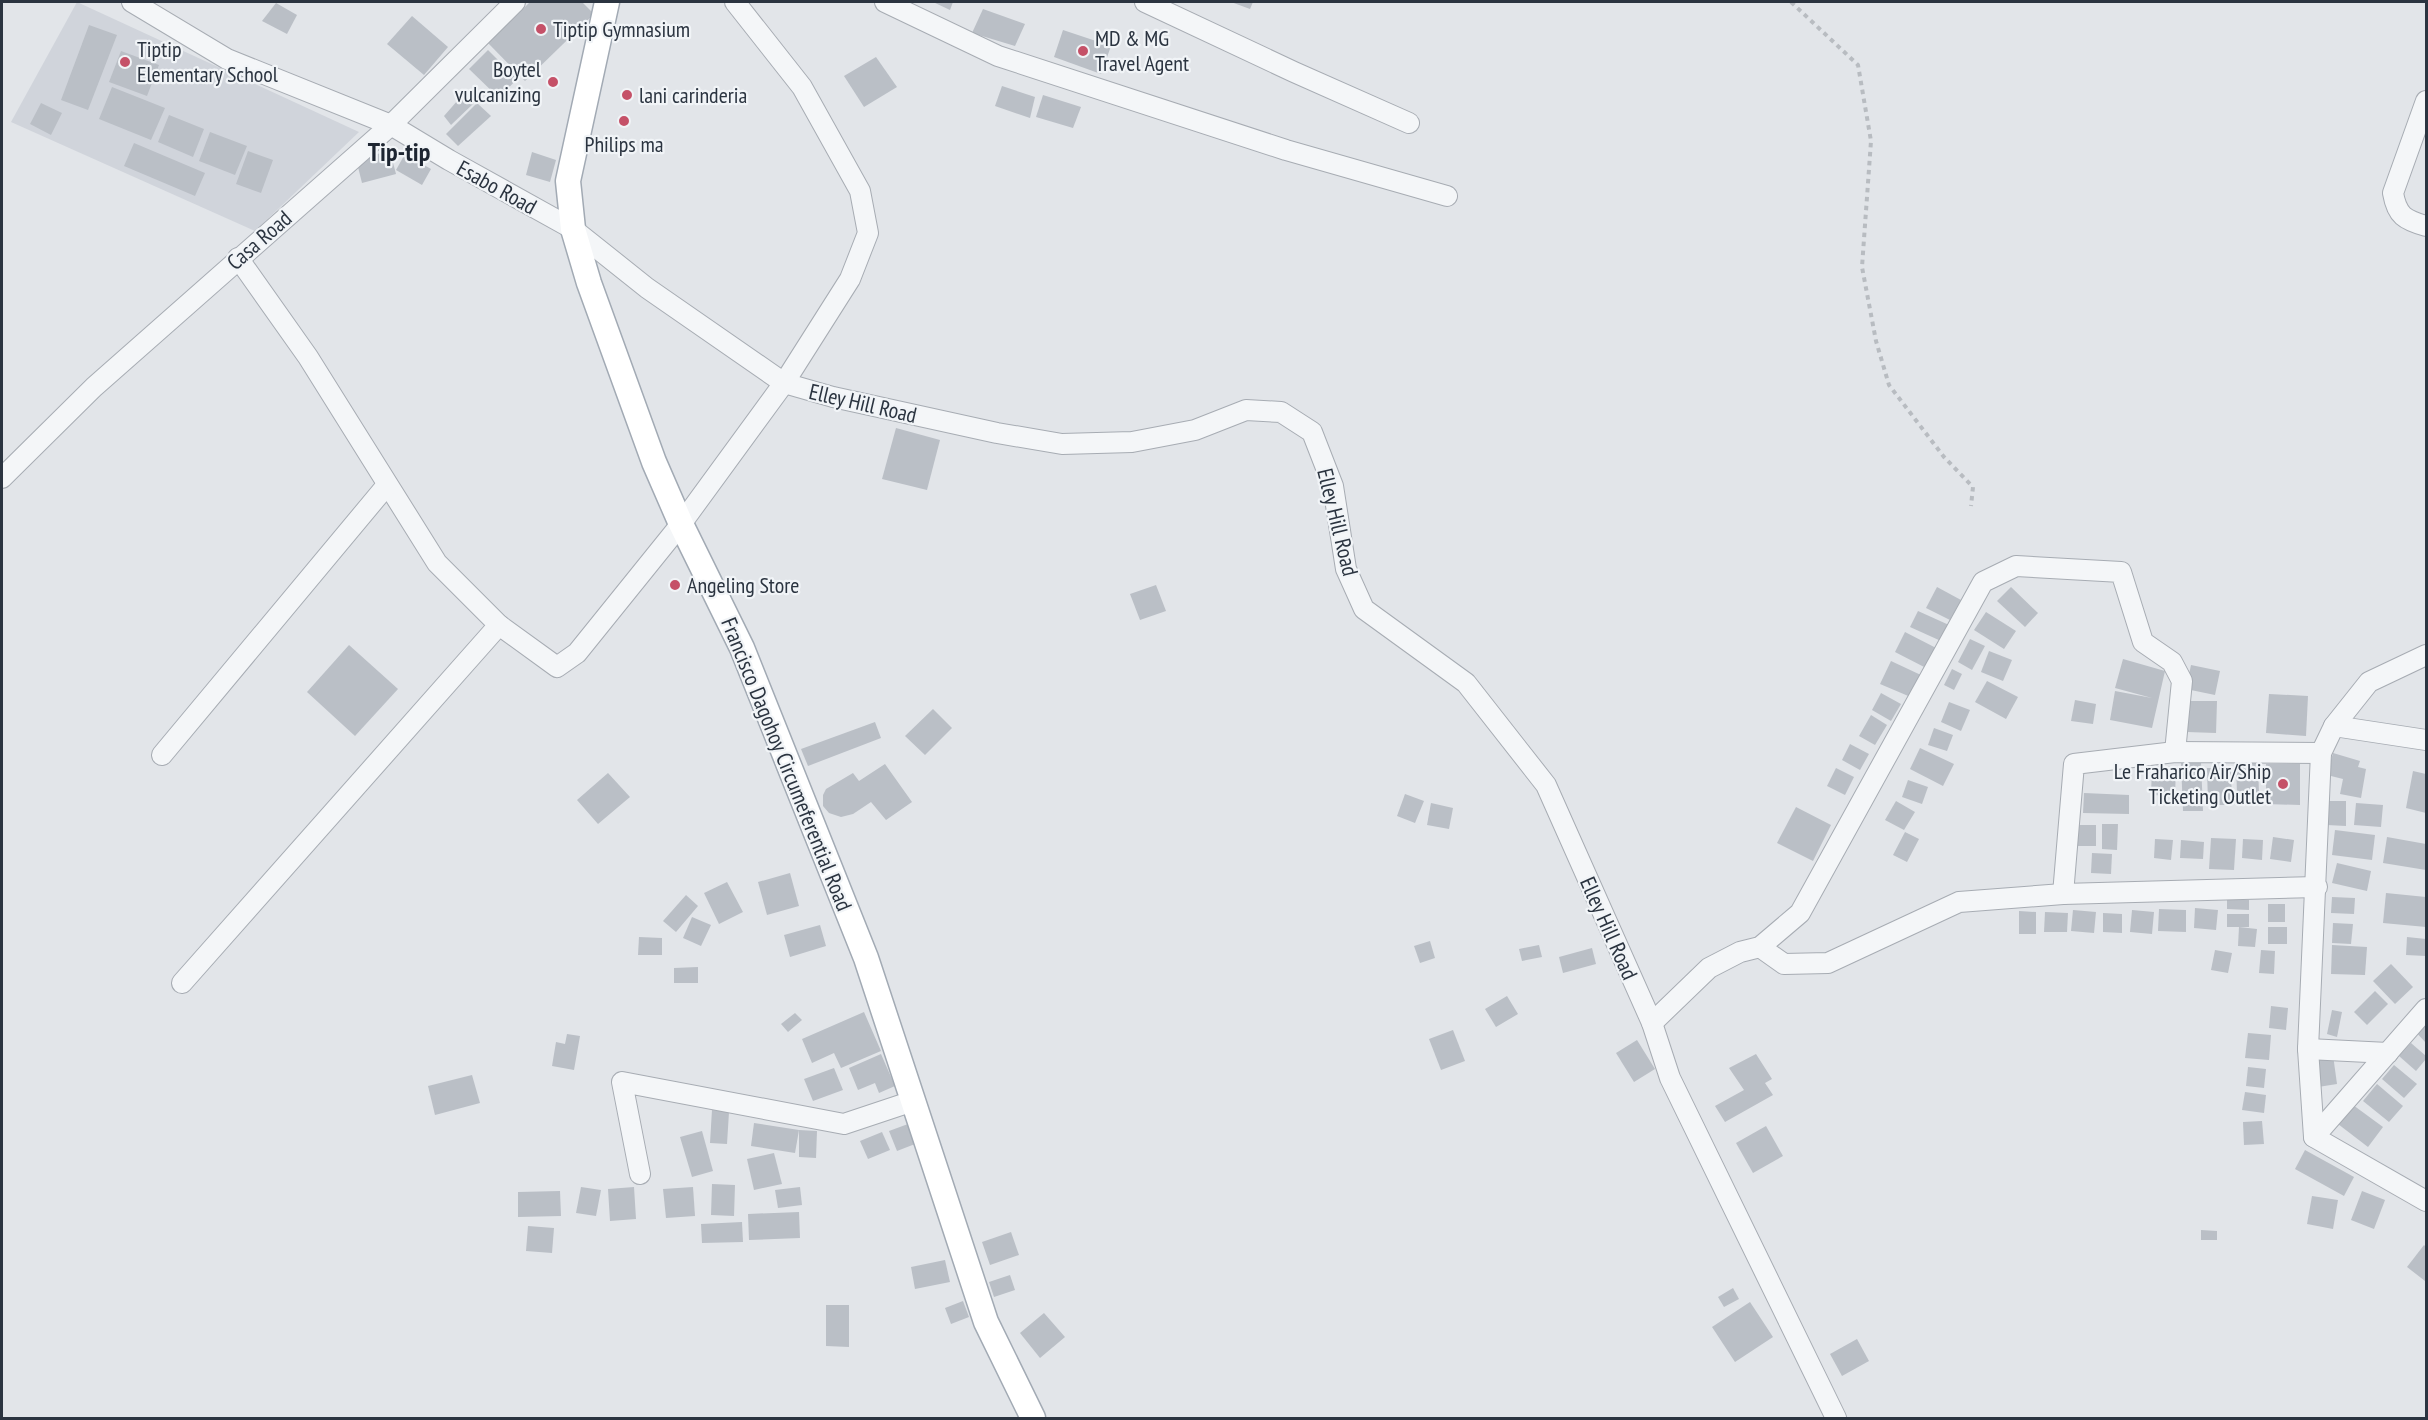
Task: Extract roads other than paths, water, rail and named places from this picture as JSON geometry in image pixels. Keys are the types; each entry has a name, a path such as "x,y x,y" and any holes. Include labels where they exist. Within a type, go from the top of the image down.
{"main road":[{"name":"Francisco Dagohoy Circumeferential Road","path":"607,2 568,181 573,229 589,283 654,462 681,524 742,648 866,958 986,1322 1033,1419"}],"street":[{"name":"Esabo Road","path":"132,2 227,59 391,125 573,229"},
{"name":"Casa Road","path":"2,477 94,387 391,125 515,2"},
{"path":"238,258 308,357 436,563 499,624 557,667 578,653 681,524 784,383 850,279 868,233 860,191 802,87 735,2"},
{"path":"885,2 998,56 1286,150 1448,196"},
{"path":"1145,2 1409,123"},
{"path":"2427,100 2393,193 2396,208 2408,221 2427,225"},
{"name":"Elley Hill Road","path":"573,229 647,288 784,383 833,397 997,433 1062,444 1132,442 1195,430 1246,410 1281,412 1312,432 1333,486 1346,569 1364,609 1466,683 1546,785 1652,1023 1670,1078 1836,1419"},
{"path":"162,755 387,485"},
{"path":"1652,1023 1709,968 1740,952 1760,947 1800,913 1983,582 2016,566 2121,572 2143,642 2172,662 2182,681 2175,752"},
{"path":"183,983 499,624"},
{"path":"2314,1137 2308,1048 2322,753 2334,726 2370,682 2427,655"},
{"path":"2334,726 2427,740"},
{"path":"2063,894 2074,764 2175,752 2322,753"},
{"path":"1760,947 1784,964 1828,963 1959,902 2063,894 2317,887"},
{"path":"2314,1137 2427,1009"},
{"path":"2308,1048 2388,1053"},
{"path":"640,1174 622,1082 844,1124 913,1101"},
{"path":"2314,1137 2427,1201"}],"place":[{"name":"Tiptip Gymnasium","path":"541,29"},
{"name":"MD & MG Travel Agent","path":"1083,51"},
{"name":"Tiptip Elementary School","path":"125,62"},
{"name":"Boytel vulcanizing","path":"553,82"},
{"name":"lani carinderia","path":"627,95"},
{"name":"Philips ma","path":"624,121"},
{"name":"Angeling Store","path":"675,585"},
{"name":"Le Fraharico Air/Ship Ticketing Outlet","path":"2283,784"}],"district":[{"name":"Tip-tip","path":"399,152"}]}
